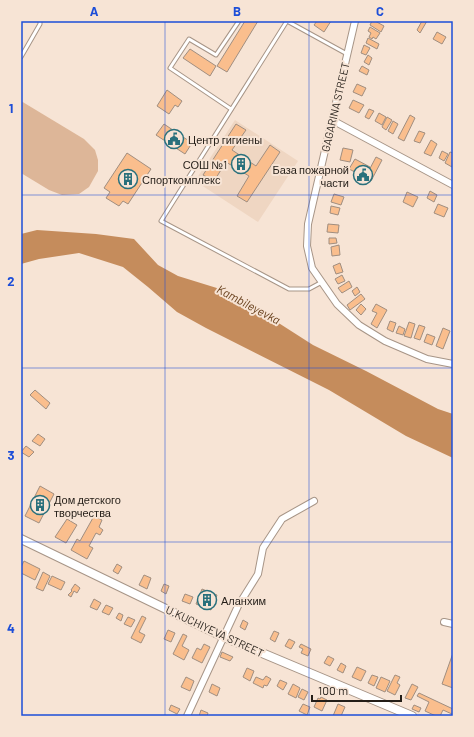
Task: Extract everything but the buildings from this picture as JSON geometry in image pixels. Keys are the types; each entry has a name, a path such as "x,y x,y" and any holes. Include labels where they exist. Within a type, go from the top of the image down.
{"street":[{"name":"GAGARINA STREET","path":"355,21 308,224 307,246 312,268 337,304 359,325 385,341 427,359 453,364"},
{"path":"332,120 453,185"},
{"path":"187,716 238,606 258,574 263,548 282,519 314,501"},
{"name":"U.KUCHIYEVA STREET","path":"21,539 224,637 412,716"},
{"path":"444,622 453,624"}],"lane":[{"path":"21,57 40,24 40,21"},
{"path":"231,109 170,68 189,39 216,55 238,21"},
{"path":"322,282 309,289 289,289 161,221 287,21 347,54"}],"shaded area":[{"path":"21,101 84,139 95,150 98,160 98,171 89,187 79,194 62,195 49,190 21,173"},
{"path":"235,120 298,161 258,222 195,181"},
{"path":"37,230 96,234 134,239 158,265 178,276 220,289 263,313 313,345 438,409 453,414 453,458 406,436 329,390 177,312 123,267 79,253 39,259 21,264 21,234"}],"place":[{"name":"Центр гигиены","path":"174,139"},
{"name":"СОШ №1","path":"241,164"},
{"name":"База пожарной части","path":"363,175"},
{"name":"Спорткомплекс","path":"128,179"},
{"name":"Дом детского творчества","path":"40,505"},
{"name":"Аланхим","path":"207,600"}],"water label":[{"name":"Kambileyevka","path":"249,304"}]}
